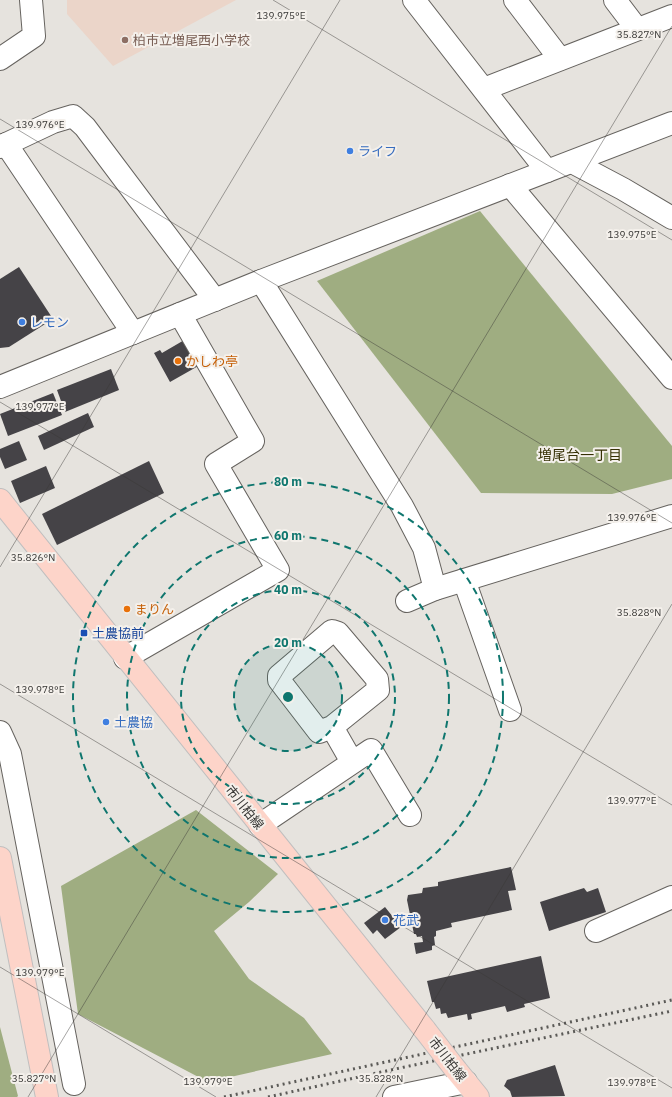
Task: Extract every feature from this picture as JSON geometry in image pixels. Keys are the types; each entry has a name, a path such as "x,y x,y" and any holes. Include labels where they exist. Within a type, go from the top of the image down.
{"main road":[{"name":"市川柏線","path":"4,514 125,658 467,1083"},
{"path":"0,858 46,1091"}],"street":[{"path":"0,59 34,36 31,0"},
{"path":"414,0 548,171"},
{"path":"514,0 560,59"},
{"path":"615,0 637,29"},
{"path":"484,89 672,16"},
{"path":"133,333 3,146 54,122 73,116 85,127 215,300"},
{"path":"0,387 215,300 672,123"},
{"path":"572,162 623,189 672,218"},
{"path":"510,185 672,378"},
{"path":"261,282 402,506 424,548 435,589"},
{"path":"125,658 278,570 216,464 253,441 180,314"},
{"path":"407,601 435,589 672,516"},
{"path":"464,580 510,710"},
{"path":"332,631 338,633 377,679 378,690 332,728 319,732 279,680 278,676 332,631"},
{"path":"332,728 352,762"},
{"path":"0,732 10,754 74,1084"},
{"path":"260,825 371,750 410,815"},
{"path":"596,931 672,897"},
{"path":"394,1097 467,1083"}],"shaded area":[{"name":"柏市立増尾西小学校","path":"67,0 236,0 113,66 67,14"}],"green space":[{"path":"480,211 672,446 672,479 612,494 481,493 317,281"},
{"path":"196,810 278,874 249,902 214,931 249,979 304,1018 332,1054 208,1082 78,1014 61,886"},
{"path":"0,1027 18,1096 17,1097 0,1097"}],"building":[{"path":"19,267 53,319 9,347 0,348 0,279"},
{"path":"186,339 200,365 170,382 154,353 160,350 162,353"},
{"path":"111,369 119,390 65,412 57,390"},
{"path":"53,393 62,415 8,436 0,414"},
{"path":"88,413 94,427 44,450 38,436"},
{"path":"19,441 27,460 5,469 0,457 0,449"},
{"path":"149,461 164,493 57,545 42,514"},
{"path":"46,466 55,488 20,503 11,481"},
{"path":"511,867 516,890 508,891 512,910 451,923 452,927 436,931 436,936 434,937 435,945 432,946 432,950 416,954 414,943 423,942 422,936 417,937 416,934 414,934 407,900 408,895 422,893 423,888 438,886 438,882"},
{"path":"584,888 587,892 598,888 606,912 549,931 540,902"},
{"path":"385,907 401,927 385,939 377,930 373,934 364,923"},
{"path":"541,956 550,998 524,1004 525,1007 507,1012 505,1006 471,1014 472,1019 468,1020 467,1014 448,1018 446,1013 441,1014 440,1008 436,1009 434,1002 432,1002 427,981"},
{"path":"555,1065 565,1096 512,1097 510,1091 504,1086 507,1080"}],"railway":[{"path":"224,1097 672,1000"},
{"path":"268,1097 672,1011"}],"place":[{"name":"柏市立増尾西小学校","path":"125,40"},
{"name":"ライフ","path":"350,151"},
{"name":"レモン","path":"22,322"},
{"name":"かしわ亭","path":"178,361"},
{"name":"まりん","path":"127,609"},
{"name":"土農協前","path":"84,633"},
{"name":"土農協","path":"106,722"},
{"name":"花武","path":"385,920"}],"district":[{"name":"増尾台一丁目","path":"580,455"}]}
